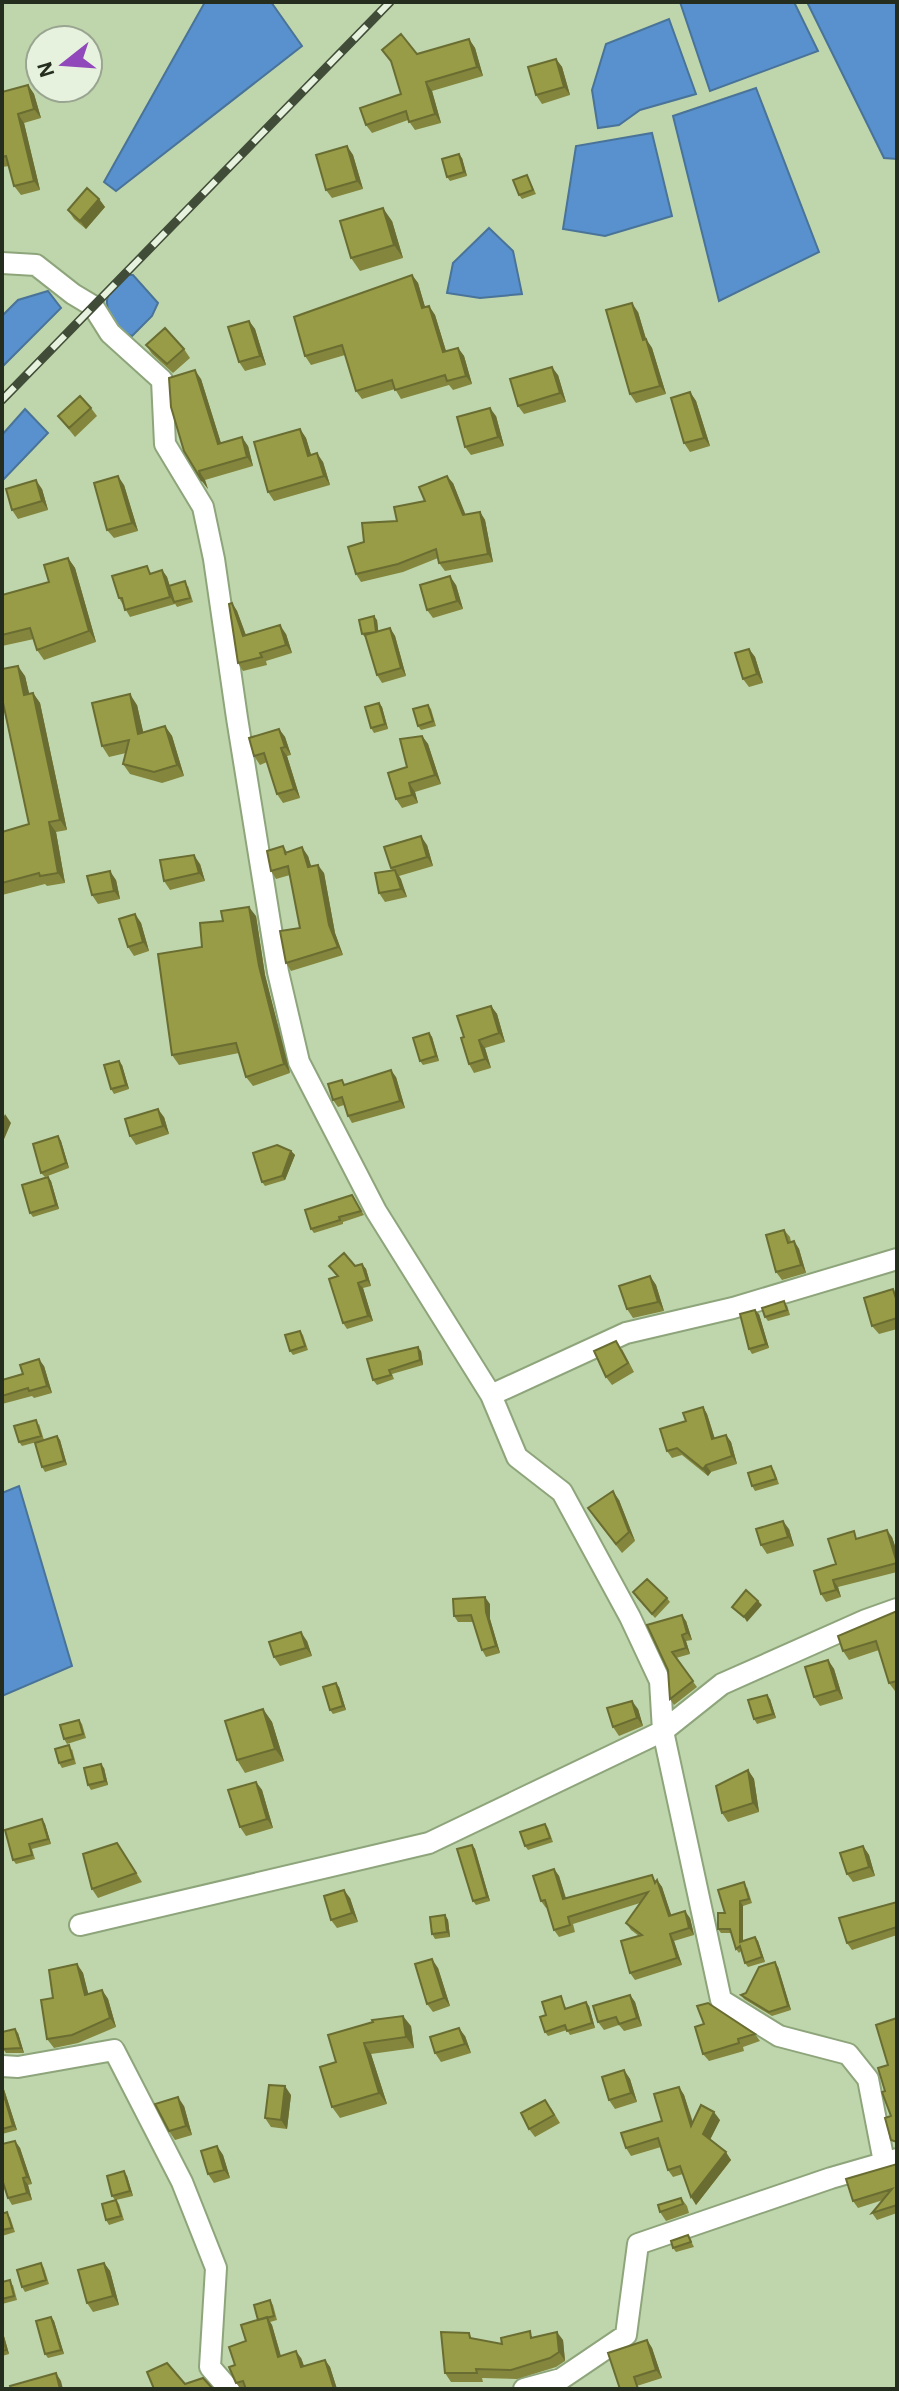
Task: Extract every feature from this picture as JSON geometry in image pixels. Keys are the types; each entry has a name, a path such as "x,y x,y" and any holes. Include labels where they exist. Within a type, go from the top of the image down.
{"street":[{"path":"2,263 36,265 93,306 110,333 162,380 165,444 203,507 214,559 278,972 299,1062 376,1211 491,1395 517,1457 562,1492 630,1617 660,1681 663,1731 721,2000 779,2036 848,2054 868,2079 891,2161 831,2178 638,2244 626,2335 561,2379 524,2389"},
{"path":"491,1395 626,1333 733,1308 897,1259"},
{"path":"80,1925 429,1843 663,1731 722,1684 897,1609"},
{"path":"2,2066 18,2067 114,2050 182,2182 216,2268 210,2367 229,2389"}],"water":[{"path":"205,2 271,2 302,46 116,191 104,182"},
{"path":"680,2 794,2 818,51 710,91"},
{"path":"807,2 897,2 897,159 884,158"},
{"path":"669,19 696,94 640,110 619,125 598,128 592,90 606,44"},
{"path":"756,88 819,252 719,301 673,116"},
{"path":"652,133 672,216 605,236 563,229 576,146"},
{"path":"489,228 513,251 522,294 480,298 447,293 453,263"},
{"path":"127,275 133,275 158,303 152,316 132,336 118,326 107,303 114,286"},
{"path":"48,291 61,308 2,367 2,316 18,300"},
{"path":"25,409 48,433 2,481 2,435"},
{"path":"19,1486 72,1666 2,1696 2,1493"}],"building":[{"path":"401,34 417,54 469,39 477,67 426,82 435,114 409,122 406,111 366,125 360,108 401,94 391,61 382,50"},
{"path":"556,59 564,87 536,95 528,67"},
{"path":"24,86 24,104 33,104 34,109 18,114 34,181 14,186 6,156 2,157 2,92"},
{"path":"347,146 357,181 326,190 316,155"},
{"path":"459,154 464,172 447,177 442,159"},
{"path":"527,175 533,190 519,195 513,180"},
{"path":"87,188 99,199 80,221 68,210"},
{"path":"383,208 394,245 351,258 340,221"},
{"path":"412,275 422,308 429,306 443,352 458,348 466,376 447,381 445,375 395,390 392,380 356,391 342,345 305,356 294,317"},
{"path":"632,303 660,386 630,394 606,310"},
{"path":"249,321 260,356 239,362 228,327"},
{"path":"165,328 184,349 167,364 146,345"},
{"path":"552,367 560,393 518,406 510,379"},
{"path":"195,370 218,444 242,437 247,457 199,471 202,481 184,451 171,407 169,378"},
{"path":"690,392 704,438 684,443 671,398"},
{"path":"80,396 91,408 69,428 58,416"},
{"path":"490,408 498,437 465,447 457,417"},
{"path":"300,429 308,456 317,453 324,476 268,492 254,442"},
{"path":"118,476 132,523 107,530 94,483"},
{"path":"447,476 463,515 480,512 488,554 439,563 436,549 398,564 356,574 348,547 364,542 362,523 397,521 394,507 425,501 419,487"},
{"path":"36,480 42,501 12,510 6,489"},
{"path":"68,558 89,631 37,650 30,628 2,635 2,595 49,582 44,565"},
{"path":"147,566 150,574 162,570 170,597 125,610 112,576"},
{"path":"450,576 457,601 427,610 420,585"},
{"path":"185,581 190,598 174,602 169,586"},
{"path":"232,603 243,636 280,625 286,645 260,653 262,657 238,663 229,604"},
{"path":"374,616 376,632 362,634 359,620"},
{"path":"390,628 401,668 377,675 365,635"},
{"path":"749,649 757,674 743,679 735,653"},
{"path":"18,666 24,695 33,693 60,820 49,822 58,873 40,876 39,873 2,883 2,832 29,824 2,698 2,669"},
{"path":"130,694 138,734 165,726 177,765 154,772 123,764 129,740 102,746 92,703"},
{"path":"379,703 385,724 371,728 365,707"},
{"path":"428,705 433,721 418,726 413,709"},
{"path":"279,729 285,747 281,748 294,789 277,794 264,753 254,756 249,738"},
{"path":"422,736 435,775 409,783 412,795 396,799 388,773 407,767 400,739"},
{"path":"421,836 427,857 391,868 384,847"},
{"path":"283,846 285,853 302,847 308,867 318,865 329,925 338,947 286,963 280,931 300,928 288,866 271,871 267,851"},
{"path":"194,855 199,873 164,881 160,860"},
{"path":"395,870 401,889 379,893 375,873"},
{"path":"110,871 114,891 92,895 87,876"},
{"path":"249,907 259,966 284,1064 246,1077 236,1043 172,1055 158,954 202,947 200,923 223,921 221,911"},
{"path":"135,914 143,942 128,947 119,919"},
{"path":"491,1006 499,1033 479,1040 485,1059 469,1064 457,1016"},
{"path":"429,1033 436,1056 420,1061 413,1038"},
{"path":"119,1061 126,1085 111,1089 104,1065"},
{"path":"391,1070 400,1101 348,1116 342,1097 333,1100 328,1084 342,1080 344,1085"},
{"path":"158,1109 163,1126 130,1136 125,1119"},
{"path":"58,1136 66,1163 41,1173 33,1144"},
{"path":"277,1145 291,1151 282,1176 262,1182 253,1153"},
{"path":"48,1177 56,1205 30,1213 22,1185"},
{"path":"352,1195 361,1211 311,1229 305,1210"},
{"path":"784,1230 788,1243 794,1241 801,1265 776,1272 766,1235"},
{"path":"344,1253 355,1266 362,1264 367,1280 358,1283 368,1316 343,1323 329,1279 338,1276 329,1266"},
{"path":"650,1276 658,1302 627,1309 619,1286"},
{"path":"893,1289 897,1318 872,1326 864,1298"},
{"path":"784,1301 787,1310 765,1317 762,1308"},
{"path":"755,1310 766,1344 749,1349 740,1314"},
{"path":"300,1331 305,1346 290,1351 285,1335"},
{"path":"616,1341 628,1363 606,1377 594,1351"},
{"path":"418,1347 420,1360 389,1370 391,1375 373,1380 367,1359"},
{"path":"39,1359 47,1386 2,1396 2,1380 23,1374 20,1365"},
{"path":"703,1407 712,1439 726,1435 732,1456 706,1465 703,1469 677,1448 667,1451 660,1429 686,1421 683,1413"},
{"path":"36,1420 41,1436 19,1442 14,1426"},
{"path":"57,1436 64,1461 42,1467 35,1443"},
{"path":"771,1466 776,1479 752,1486 748,1473"},
{"path":"613,1491 629,1532 616,1544 588,1508"},
{"path":"783,1521 788,1537 761,1545 756,1529"},
{"path":"887,1530 897,1563 833,1580 836,1590 821,1594 814,1571 836,1564 828,1539 854,1531 856,1539"},
{"path":"647,1579 667,1598 652,1614 633,1592"},
{"path":"746,1590 758,1601 744,1617 732,1607"},
{"path":"485,1597 496,1646 482,1650 471,1615 454,1616 453,1599"},
{"path":"897,1611 897,1681 889,1683 876,1641 843,1651 838,1636"},
{"path":"682,1615 687,1633 682,1635 686,1648 672,1652 693,1681 670,1699 668,1670 647,1625"},
{"path":"301,1632 306,1648 274,1657 269,1642"},
{"path":"828,1660 837,1690 814,1697 805,1667"},
{"path":"336,1683 343,1706 330,1710 323,1687"},
{"path":"767,1695 773,1714 754,1719 748,1700"},
{"path":"632,1701 637,1718 613,1727 607,1708"},
{"path":"263,1709 275,1749 237,1760 225,1721"},
{"path":"79,1720 83,1734 64,1739 60,1725"},
{"path":"69,1745 73,1759 59,1763 55,1749"},
{"path":"101,1764 105,1781 88,1785 84,1768"},
{"path":"748,1770 753,1803 722,1813 716,1786"},
{"path":"256,1782 267,1819 240,1827 228,1790"},
{"path":"42,1819 48,1839 29,1844 32,1855 13,1860 5,1830"},
{"path":"545,1824 550,1838 525,1846 520,1832"},
{"path":"117,1843 136,1873 92,1889 83,1854"},
{"path":"472,1845 487,1897 473,1901 457,1849"},
{"path":"863,1846 869,1867 847,1874 840,1853"},
{"path":"554,1869 563,1899 652,1875 655,1883 657,1880 669,1916 685,1911 689,1928 670,1934 677,1958 630,1973 621,1941 642,1935 626,1923 648,1892 568,1917 570,1925 554,1930 545,1900 541,1901 533,1876"},
{"path":"744,1882 749,1899 740,1901 740,1942 755,1937 762,1957 745,1963 740,1946 736,1949 730,1929 718,1929 718,1913 725,1913 718,1890"},
{"path":"344,1890 352,1913 331,1920 324,1896"},
{"path":"897,1902 897,1927 847,1943 839,1918"},
{"path":"445,1915 447,1932 432,1934 430,1917"},
{"path":"432,1959 444,1998 427,2004 415,1964"},
{"path":"775,1962 788,2006 769,2012 741,1995 746,1993 759,1967"},
{"path":"77,1964 85,1995 102,1990 110,2018 72,2035 47,2039 41,2000 53,1998 49,1970"},
{"path":"630,1995 637,2018 619,2024 616,2017 598,2022 593,2006"},
{"path":"561,1996 565,2009 586,2002 592,2023 567,2031 565,2025 545,2032 540,2017 546,2015 542,2002"},
{"path":"708,2003 755,2034 738,2039 739,2043 703,2054 695,2027 704,2024 697,2006"},
{"path":"403,2016 406,2037 364,2043 379,2093 332,2107 320,2067 336,2062 328,2035 372,2020"},
{"path":"897,2018 897,2142 891,2140 885,2118 891,2116 882,2092 885,2091 878,2068 888,2065 876,2025"},
{"path":"459,2028 465,2044 435,2053 430,2037"},
{"path":"15,2029 21,2048 3,2049 2,2032"},
{"path":"624,2070 631,2093 609,2100 602,2077"},
{"path":"269,2085 285,2086 281,2120 265,2118"},
{"path":"679,2087 691,2126 701,2105 714,2112 703,2134 726,2152 691,2197 680,2166 668,2170 658,2138 626,2148 621,2133 662,2121 654,2094"},
{"path":"2,2089 13,2126 2,2129"},
{"path":"178,2097 186,2126 169,2131 155,2104"},
{"path":"545,2100 554,2115 529,2129 521,2113"},
{"path":"15,2141 27,2177 23,2178 27,2193 8,2198 2,2179 2,2144"},
{"path":"217,2146 224,2170 208,2174 201,2151"},
{"path":"897,2164 897,2205 872,2213 892,2189 853,2201 846,2179"},
{"path":"124,2171 130,2191 112,2196 107,2176"},
{"path":"681,2198 683,2204 660,2212 658,2205"},
{"path":"116,2200 121,2216 106,2220 102,2204"},
{"path":"7,2212 12,2228 2,2230 2,2214"},
{"path":"688,2235 691,2242 673,2248 671,2241"},
{"path":"41,2263 46,2280 22,2287 17,2270"},
{"path":"104,2263 113,2296 87,2303 78,2270"},
{"path":"10,2280 14,2296 2,2299 2,2282"},
{"path":"270,2300 274,2316 258,2320 254,2305"},
{"path":"51,2317 61,2350 45,2354 36,2321"},
{"path":"267,2317 278,2357 296,2351 301,2367 325,2360 334,2389 246,2389 243,2381 236,2383 229,2367 235,2365 229,2347 246,2341 241,2325"},
{"path":"530,2331 531,2338 557,2332 559,2352 550,2358 511,2370 476,2369 477,2373 445,2373 441,2332 469,2333 470,2338 502,2344 501,2338"},
{"path":"647,2340 656,2370 634,2377 638,2389 620,2389 608,2353"},
{"path":"167,2363 185,2384 203,2378 213,2389 154,2389 147,2372"},
{"path":"56,2373 60,2389 11,2389 10,2386"}],"railway":[{"path":"2,400 390,2"}]}
